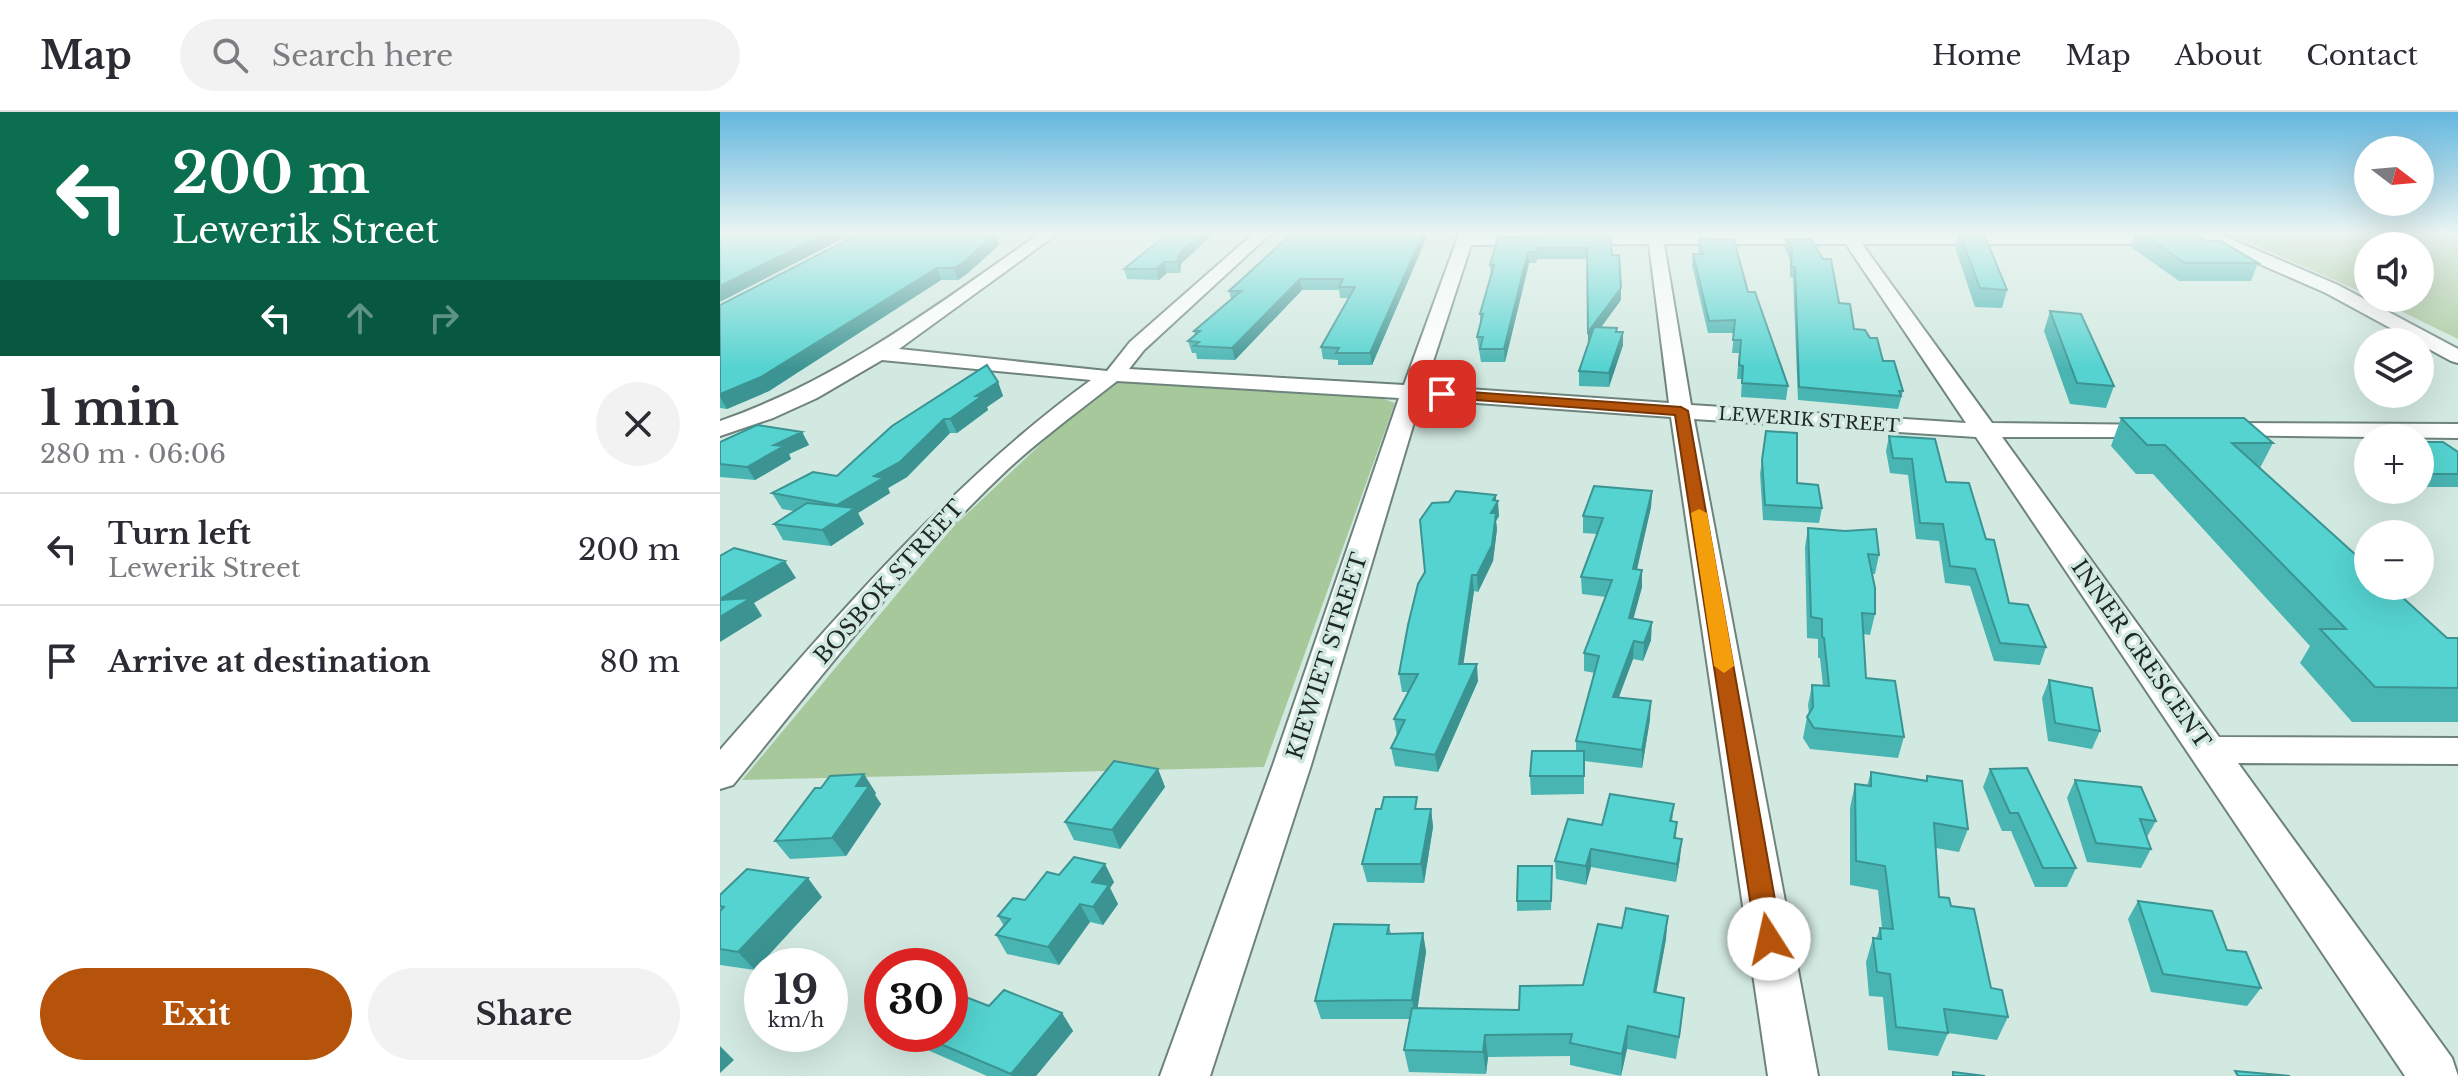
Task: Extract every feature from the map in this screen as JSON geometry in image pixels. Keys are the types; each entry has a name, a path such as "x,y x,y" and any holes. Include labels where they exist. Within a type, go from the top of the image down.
{"street":[{"path":"720,429 803,397 877,353 985,279"},
{"name":"BOSBOK STREET","path":"720,775 921,540 1071,402 1212,279"},
{"name":"KIEWIET STREET","path":"1185,1076 1292,765 1451,279"},
{"path":"1673,279 1681,411 1793,1076"},
{"name":"INNER CRESCENT","path":"1878,279 2434,1076"},
{"path":"2309,279 2458,357"},
{"name":"LEWERIK STREET","path":"877,353 1162,376 1985,431 2458,431"},
{"path":"2209,750 2458,751"}],"green space":[{"path":"2332,279 2354,279 2354,289"},
{"path":"2434,279 2458,279 2458,339 2403,312 2434,312"},
{"path":"1124,380 1378,397 1395,403 1264,767 742,780 952,528 1099,389"}],"building":[{"path":"720,279 734,279 720,286"},
{"path":"771,279 919,279 761,377 720,394 720,305"},
{"path":"1242,279 1403,279 1370,353 1336,353 1339,348 1321,347 1355,287 1339,287 1343,279 1300,279 1232,348 1194,346 1199,342 1188,341 1200,331 1194,331 1241,291 1229,291"},
{"path":"1490,279 1521,279 1504,349 1480,349 1483,337 1477,337 1483,314 1480,314"},
{"path":"1587,279 1620,279 1621,288 1588,332"},
{"path":"1699,279 1744,279 1748,292 1755,292 1788,386 1742,383 1743,366 1739,365 1741,340 1733,340 1735,320 1709,321"},
{"path":"1795,279 1835,279 1839,303 1850,304 1854,329 1865,330 1870,338 1877,338 1883,361 1894,361 1903,391 1899,391 1901,396 1799,387"},
{"path":"1977,279 2002,279 2007,290 1980,288"},
{"path":"2050,311 2081,314 2114,386 2077,383"},
{"path":"1594,327 1617,328 1616,332 1623,332 1609,373 1579,371"},
{"path":"987,365 998,382 950,419 944,419 900,462 874,476 883,478 837,505 772,493 813,472 837,476 892,426"},
{"path":"2121,418 2244,418 2273,443 2232,443 2354,553 2354,600 2405,600 2447,638 2458,638 2458,688 2375,687 2320,629 2346,629 2165,445 2147,445"},
{"path":"757,425 802,432 774,445 784,446 747,467 720,464 720,442"},
{"path":"1766,431 1797,433 1797,483 1818,485 1822,508 1765,505 1762,460"},
{"path":"1889,436 1935,439 1946,482 1969,483 1986,539 1994,540 2009,603 2028,605 2046,647 2000,643 1975,569 1950,566 1943,524 1920,523 1912,459 1893,458"},
{"path":"2434,442 2443,442 2458,452 2458,474 2434,474"},
{"path":"1594,486 1652,491 1633,569 1642,570 1629,618 1652,622 1644,643 1634,641 1613,697 1651,701 1642,750 1576,741 1599,656 1584,653 1612,580 1581,577 1603,518 1583,516"},
{"path":"1456,491 1496,495 1493,500 1498,501 1491,513 1496,513 1492,545 1477,575 1472,575 1459,664 1477,664 1435,755 1391,748 1405,720 1394,719 1418,674 1399,674 1418,584 1425,572 1420,520 1432,503 1449,502"},
{"path":"807,503 855,508 822,530 774,524"},
{"path":"1808,528 1845,531 1876,529 1879,555 1868,554 1875,588 1875,614 1862,613 1866,678 1895,681 1904,737 1814,728 1807,717 1813,707 1812,685 1829,686 1822,619 1811,617"},
{"path":"734,548 785,561 720,599 720,556"},
{"path":"751,598 720,617 720,600"},
{"path":"2049,680 2092,688 2100,731 2055,723"},
{"path":"1532,751 1584,751 1584,776 1530,776"},
{"path":"1114,761 1158,769 1112,830 1065,822"},
{"path":"2027,768 2076,868 2043,868 2018,813 2010,813 1990,769"},
{"path":"1871,772 1927,781 1927,776 1962,781 1968,829 1934,823 1939,897 1949,898 1951,906 1974,909 1991,988 2002,990 2008,1017 1944,1009 1948,1033 1896,1027 1890,974 1877,972 1873,938 1881,939 1880,928 1893,929 1885,866 1856,861 1855,784 1871,786"},
{"path":"864,774 856,786 869,786 832,838 775,841 815,788 821,788 830,776"},
{"path":"2075,780 2141,787 2156,821 2140,819 2151,849 2096,843"},
{"path":"1610,794 1674,804 1670,821 1677,822 1674,838 1682,839 1677,864 1591,849 1586,866 1555,861 1568,819 1602,825"},
{"path":"1384,797 1417,797 1415,809 1431,809 1421,864 1362,864 1376,809 1381,809"},
{"path":"1074,857 1105,864 1092,882 1109,885 1093,907 1080,904 1048,947 996,935 1010,919 998,916 1013,898 1025,900 1047,872 1059,875"},
{"path":"1518,866 1552,866 1551,901 1517,901"},
{"path":"747,869 808,878 738,952 720,949 720,911 724,907 720,906 720,895"},
{"path":"2138,901 2212,911 2227,950 2246,952 2261,988 2163,974"},
{"path":"1626,908 1668,916 1654,992 1684,998 1679,1037 1628,1026 1622,1054 1570,1043 1572,1034 1485,1035 1483,1052 1404,1050 1412,1008 1519,1010 1520,986 1583,985 1598,924 1622,928"},
{"path":"1334,924 1389,925 1387,934 1423,933 1412,1000 1315,1001"},
{"path":"1004,990 1062,1013 1011,1074 959,1052 968,1052 968,998 989,1006"},
{"path":"2235,1071 2290,1076 2238,1076"},
{"path":"1953,1072 1985,1076 1953,1076"}],"slow traffic":[{"path":"1699,513 1724,666"}],"route":[{"path":"1442,394 1681,411 1769,939"}]}
